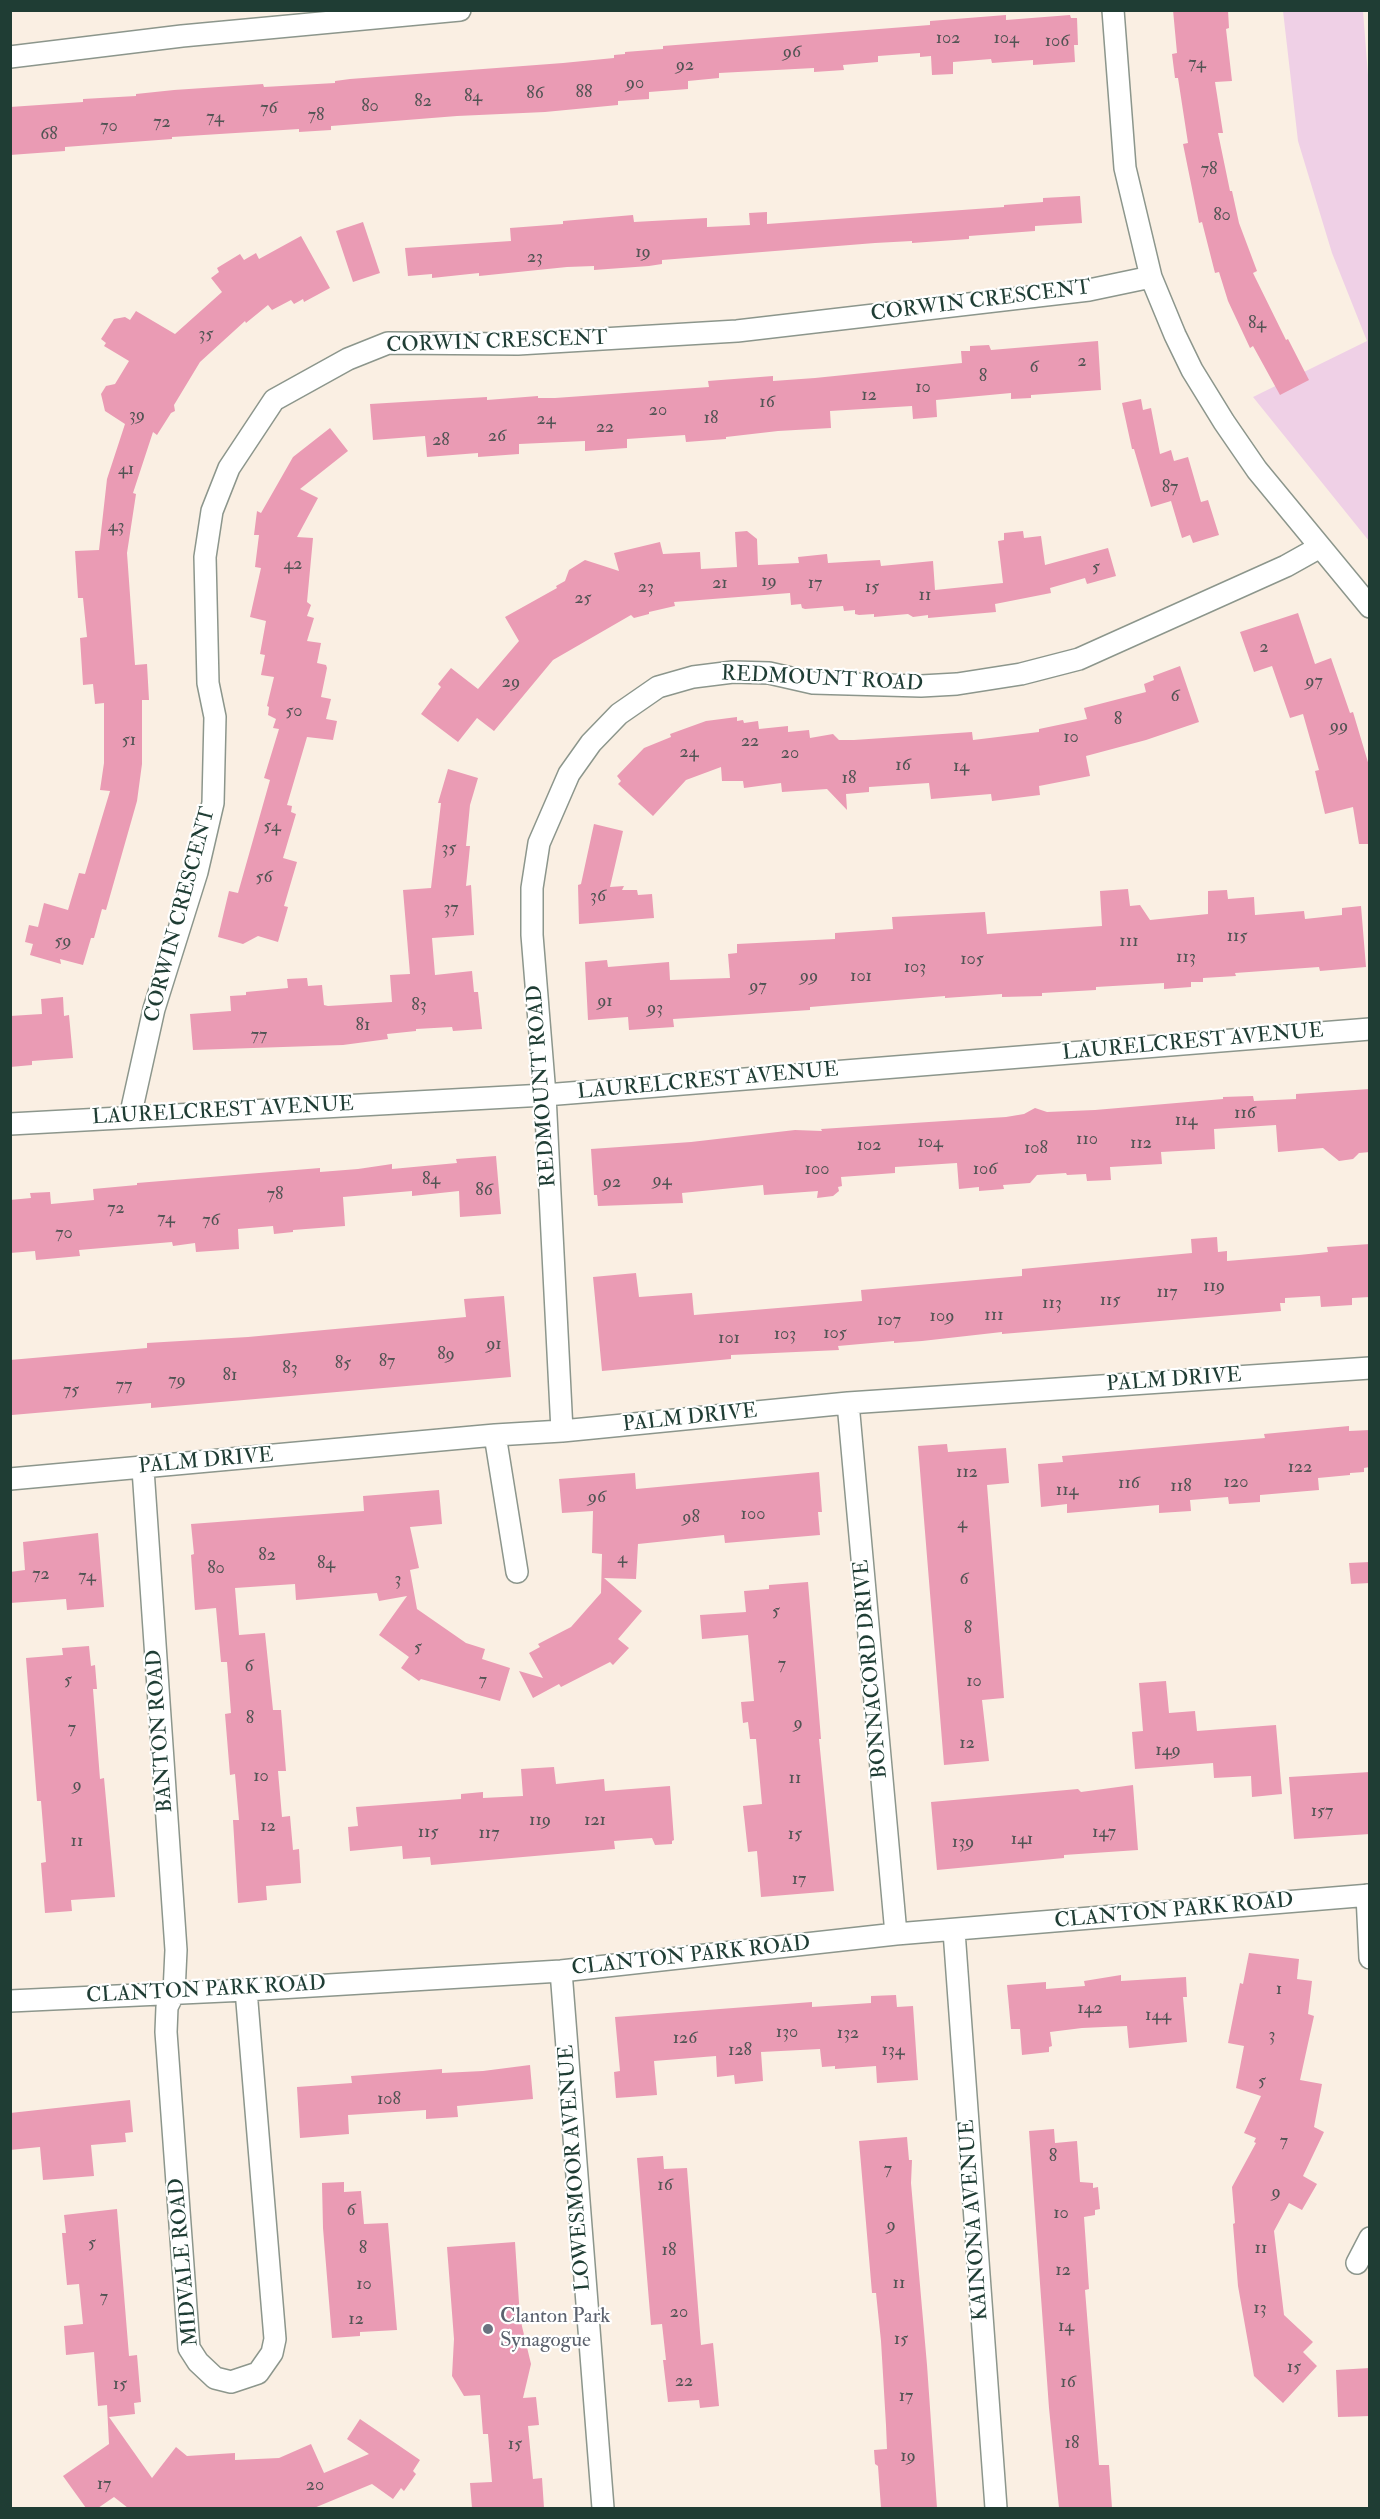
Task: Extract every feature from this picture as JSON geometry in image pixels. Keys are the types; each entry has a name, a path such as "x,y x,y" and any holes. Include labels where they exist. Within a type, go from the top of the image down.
{"street":[{"path":"10,57 194,35 460,10"},
{"path":"1113,10 1125,168 1151,278 1192,370 1224,422 1257,470 1370,607"},
{"name":"CORWIN CRESCENT","path":"129,1117 154,1009 197,872 213,803 215,717 208,683 205,557 212,511 229,468 274,399 348,359 388,343 518,344 737,330 1077,291 1151,278"},
{"name":"REDMOUNT ROAD","path":"562,1431 545,1095 532,935 532,888 539,843 569,774 591,743 619,714 658,687 693,677 733,672 769,673 813,684 921,686 957,684 1021,674 1079,658 1286,566 1320,547"},
{"name":"LAURELCREST AVENUE","path":"10,1124 545,1095 1370,1029"},
{"name":"PALM DRIVE","path":"10,1479 143,1469 495,1435 562,1431 848,1403 1370,1368"},
{"name":"BONNACORD DRIVE","path":"848,1403 896,1934"},
{"path":"495,1435 517,1572"},
{"name":"BANTON ROAD","path":"143,1469 176,1950 174,1993"},
{"path":"1368,1895 1370,1958"},
{"name":"CLANTON PARK ROAD","path":"10,2001 246,1990 561,1971 896,1934 1368,1895"},
{"name":"KAINONA AVENUE","path":"954,1931 996,2508"},
{"name":"LOWESMOOR AVENUE","path":"561,1971 603,2508"},
{"name":"MIDVALE ROAD","path":"174,1993 167,2007 166,2032 189,2348 198,2362 215,2378 231,2382 258,2373 272,2353 275,2339 246,1990"},
{"path":"1357,2263 1370,2238"}],"shaded area":[{"path":"1283,11 1363,11 1370,101 1369,541 1253,397 1367,341 1332,253 1298,141"}],"building":[{"path":"1173,10 1228,10 1229,28 1226,29 1232,81 1215,82 1223,133 1218,133 1230,191 1232,191 1239,223 1257,271 1253,273 1286,340 1288,339 1309,380 1280,395 1253,346 1250,348 1228,301 1219,272 1215,273 1202,222 1199,223 1183,144 1188,143 1172,54 1177,53"},
{"path":"1006,15 1006,20 1070,15 1071,18 1077,18 1078,45 1074,45 1075,62 1033,65 1033,60 992,63 991,59 953,62 953,74 932,75 931,56 920,57 920,53 878,56 878,62 843,65 844,70 814,72 814,68 719,73 719,78 688,81 688,89 649,92 649,99 618,101 618,105 331,126 331,130 299,132 299,129 172,137 172,139 65,147 65,151 10,155 10,107 83,102 83,99 136,96 136,94 174,90 263,84 264,87 335,83 335,81 350,79 563,63 614,58 614,55 625,54 625,52 663,49 663,46 930,25 930,21"},
{"path":"1080,196 1082,223 1035,226 1035,231 969,236 969,239 875,243 662,260 662,264 649,266 594,270 594,266 567,267 479,276 479,273 432,278 432,274 408,276 405,248 511,241 510,228 633,215 634,222 707,218 707,227 750,225 749,213 767,212 767,224 1004,207 1004,205 1043,202 1043,198"},
{"path":"363,222 380,273 353,282 336,231"},
{"path":"301,236 330,288 304,302 303,299 294,304 291,300 272,310 268,305 246,323 245,321 200,362 174,405 175,411 171,413 157,435 153,432 133,493 136,494 127,553 135,665 147,664 149,700 142,700 142,764 137,801 106,910 102,909 83,965 60,959 61,964 30,955 33,944 25,942 29,925 38,927 44,903 68,910 79,873 85,874 110,791 100,790 104,763 104,703 95,704 93,684 83,685 80,638 87,637 83,598 78,598 75,551 99,550 107,479 125,424 105,411 101,394 106,386 115,384 129,361 104,346 106,343 101,339 114,319 125,317 130,320 136,311 175,334 222,292 211,278 219,272 217,268 240,254 244,260 256,253 259,259"},
{"path":"1098,341 1101,390 1031,395 1031,398 1011,399 1011,393 936,400 937,417 913,419 912,406 830,411 831,428 778,431 686,442 685,435 627,439 627,448 585,451 585,441 519,444 519,454 478,457 478,453 427,457 425,436 373,440 370,404 487,397 487,400 538,396 538,398 555,398 709,387 708,381 773,376 773,381 815,378 962,363 961,351 970,351 970,346 989,345 991,350"},
{"path":"1141,399 1143,410 1151,408 1160,454 1171,450 1174,461 1188,457 1201,502 1208,500 1219,535 1193,543 1190,535 1182,538 1171,501 1151,507 1134,449 1132,449 1122,403"},
{"path":"330,428 348,451 300,489 318,498 297,537 313,538 307,602 311,605 307,616 314,618 307,641 321,643 317,663 326,665 327,668 321,697 331,699 326,719 337,721 333,740 307,737 287,805 292,806 291,812 296,814 283,858 297,862 284,906 288,907 278,942 258,936 243,944 218,937 229,891 238,893 270,780 264,778 279,729 273,728 276,719 268,715 269,707 267,706 274,677 261,675 265,655 260,654 266,621 250,617 261,568 255,567 259,535 254,535 257,511 261,513 293,457"},
{"path":"747,531 757,539 758,565 799,563 798,557 827,554 828,563 880,560 881,566 933,561 935,590 1003,583 998,541 1004,540 1004,533 1023,531 1024,538 1041,536 1045,565 1108,548 1116,576 1087,584 1085,578 1050,588 1051,593 995,604 996,612 928,618 928,615 913,617 908,614 874,617 874,614 859,615 855,614 855,610 844,611 843,606 805,609 801,604 791,605 790,593 674,602 675,606 649,612 649,614 634,618 631,615 553,660 494,731 477,718 458,742 421,714 441,687 438,684 451,668 478,689 519,641 505,617 557,588 556,586 565,581 569,570 585,560 619,571 614,553 660,542 663,554 700,552 701,569 737,567 735,532"},
{"path":"1298,613 1315,664 1331,658 1350,713 1353,712 1370,769 1370,844 1359,844 1353,807 1325,814 1315,771 1319,770 1303,714 1290,718 1272,666 1254,672 1240,632"},
{"path":"1180,666 1199,722 1146,740 1086,756 1090,776 1039,786 1040,795 992,801 991,794 931,799 929,783 869,787 869,792 846,794 847,810 827,789 782,792 781,783 744,788 743,781 722,781 721,767 686,780 653,816 618,784 621,781 617,776 644,748 671,737 670,734 706,721 737,717 737,721 743,720 744,723 758,721 759,729 788,726 788,732 809,730 810,738 833,734 839,740 854,740 972,732 973,740 1039,732 1039,729 1087,719 1084,708 1146,692 1144,684 1154,680 1153,676"},
{"path":"448,769 478,778 470,805 466,846 470,846 466,886 471,885 474,935 432,938 435,975 472,971 474,992 478,992 482,1029 453,1031 452,1027 416,1029 416,1031 387,1034 388,1039 343,1045 193,1050 190,1014 231,1011 230,996 288,988 287,979 307,978 308,986 322,985 324,1005 328,1006 392,1002 390,975 410,974 403,890 431,888 441,803 438,803"},
{"path":"594,824 623,831 610,887 624,886 622,890 637,890 638,895 652,894 654,918 579,924 578,885 581,884"},
{"path":"1128,889 1130,906 1140,905 1150,920 1208,914 1208,891 1227,890 1228,899 1254,897 1255,915 1304,911 1305,919 1342,915 1342,908 1361,906 1366,967 1320,971 1319,967 1235,973 1236,976 1203,978 1203,982 1191,982 1191,987 1164,989 1164,983 1096,987 1096,990 1042,993 1042,996 1002,997 1002,994 945,998 945,996 810,1007 810,1010 673,1019 674,1027 629,1030 628,1017 588,1020 585,962 607,960 608,967 669,962 670,980 730,978 728,954 737,953 737,944 835,939 835,933 893,929 892,917 985,912 987,934 1102,926 1100,891"},
{"path":"63,997 64,1016 69,1015 73,1058 32,1061 32,1065 10,1067 10,1016 42,1014 41,999"},
{"path":"1370,1089 1370,1152 1359,1153 1353,1159 1339,1161 1323,1148 1278,1152 1276,1125 1214,1129 1215,1149 1161,1152 1162,1164 1110,1167 1111,1180 1087,1181 1086,1174 1067,1175 1066,1173 1037,1175 1030,1183 1003,1185 1004,1189 979,1191 979,1187 959,1189 957,1163 895,1167 895,1173 841,1177 842,1186 838,1187 839,1191 833,1196 817,1198 818,1191 764,1195 763,1185 682,1193 683,1203 598,1206 597,1195 594,1195 591,1149 691,1142 795,1130 822,1131 821,1129 1006,1117 1024,1114 1035,1108 1047,1112 1095,1110 1223,1099 1223,1097 1253,1096 1254,1101 1296,1099 1296,1094"},
{"path":"496,1156 501,1214 460,1217 459,1191 412,1196 412,1191 343,1197 345,1226 293,1230 293,1232 274,1234 273,1226 238,1229 239,1249 196,1252 195,1243 173,1246 172,1242 79,1250 80,1256 36,1260 35,1251 10,1253 10,1200 31,1198 30,1193 50,1192 51,1204 94,1200 93,1189 137,1185 137,1183 320,1168 320,1172 392,1164 392,1169 457,1163 456,1159"},
{"path":"1217,1237 1218,1252 1227,1251 1227,1261 1328,1252 1327,1247 1370,1244 1370,1297 1352,1298 1352,1305 1321,1307 1320,1296 1285,1298 1285,1303 1280,1303 1281,1311 1002,1334 1002,1332 922,1341 894,1343 894,1341 838,1346 839,1350 731,1355 731,1359 602,1371 593,1277 636,1273 639,1297 692,1293 694,1315 862,1301 861,1290 1022,1276 1022,1269 1192,1253 1191,1239"},
{"path":"504,1296 511,1377 151,1408 151,1403 12,1415 10,1409 10,1360 147,1348 147,1343 248,1337 466,1317 464,1299"},
{"path":"1349,1426 1349,1431 1370,1430 1370,1467 1364,1468 1364,1472 1350,1473 1350,1475 1318,1478 1319,1490 1260,1495 1260,1502 1229,1504 1228,1497 1190,1500 1191,1511 1159,1513 1159,1505 1067,1513 1067,1504 1041,1507 1038,1464 1063,1462 1062,1456 1265,1438 1264,1434"},
{"path":"947,1444 948,1452 1006,1448 1009,1483 987,1485 1004,1698 982,1700 989,1761 944,1765 918,1446"},
{"path":"819,1472 822,1512 818,1512 820,1535 725,1543 724,1535 638,1544 636,1579 604,1578 642,1611 618,1639 629,1648 613,1665 610,1662 561,1687 559,1684 533,1698 519,1671 543,1678 529,1653 540,1647 538,1644 571,1627 601,1593 602,1554 592,1553 593,1511 562,1513 559,1479 635,1473 636,1489"},
{"path":"439,1490 442,1524 410,1527 419,1568 410,1570 417,1609 466,1643 485,1649 482,1659 510,1668 500,1701 421,1679 419,1681 401,1668 409,1657 379,1635 407,1596 379,1601 377,1593 296,1600 295,1584 235,1588 239,1635 265,1633 273,1710 281,1710 286,1771 278,1771 282,1817 290,1816 293,1850 299,1849 301,1883 266,1886 267,1900 238,1903 233,1820 239,1820 235,1774 230,1775 225,1714 231,1713 227,1662 221,1662 216,1608 195,1610 191,1524 364,1511 363,1496"},
{"path":"98,1533 104,1607 67,1610 66,1599 10,1603 10,1572 25,1570 23,1542"},
{"path":"1370,1562 1370,1583 1351,1584 1349,1563"},
{"path":"808,1582 821,1739 819,1739 834,1891 761,1897 757,1851 748,1852 743,1806 762,1804 756,1739 750,1739 748,1722 743,1723 741,1702 754,1701 748,1635 702,1639 700,1615 746,1612 744,1591 769,1589 769,1585"},
{"path":"89,1646 91,1666 95,1665 97,1689 93,1689 100,1779 104,1778 115,1897 71,1900 72,1911 45,1913 41,1863 46,1862 41,1801 37,1801 26,1658 63,1655 62,1648"},
{"path":"1166,1681 1169,1713 1195,1711 1197,1731 1276,1725 1282,1794 1252,1797 1251,1776 1214,1778 1213,1763 1135,1769 1132,1732 1143,1731 1139,1683"},
{"path":"554,1767 556,1784 604,1779 605,1791 670,1786 674,1840 672,1844 655,1845 652,1838 614,1841 615,1849 431,1865 430,1857 403,1859 402,1846 350,1851 348,1827 358,1826 356,1807 461,1799 461,1794 483,1792 483,1798 523,1796 521,1769"},
{"path":"1370,1772 1370,1834 1294,1839 1289,1777"},
{"path":"1133,1785 1138,1850 1064,1855 1064,1858 937,1870 931,1802 1078,1789 1081,1792"},
{"path":"1249,1953 1299,1959 1297,1979 1312,1981 1308,2014 1314,2016 1300,2080 1322,2084 1314,2127 1324,2132 1303,2176 1317,2184 1302,2210 1289,2203 1274,2231 1284,2315 1313,2342 1303,2352 1317,2366 1283,2403 1254,2376 1238,2286 1233,2224 1235,2223 1232,2187 1256,2143 1254,2142 1256,2138 1244,2133 1261,2096 1236,2088 1244,2046 1228,2043 1240,1983 1243,1984"},
{"path":"1121,1975 1121,1981 1186,1977 1187,1997 1183,1997 1187,2042 1129,2048 1127,2026 1082,2028 1050,2032 1052,2046 1049,2047 1049,2052 1022,2055 1020,2029 1011,2029 1007,1985 1046,1982 1046,1989 1085,1986 1084,1981"},
{"path":"896,1995 897,2007 913,2006 918,2080 877,2083 876,2066 835,2069 835,2066 822,2067 820,2049 761,2052 763,2081 735,2084 734,2075 717,2077 716,2056 654,2061 657,2095 616,2098 614,2072 620,2071 615,2017 812,2002 812,2007 871,2003 871,1996"},
{"path":"530,2065 533,2099 457,2106 458,2117 426,2119 426,2110 348,2115 349,2134 300,2138 297,2087 352,2083 351,2076 442,2069 442,2073 483,2071"},
{"path":"130,2100 133,2132 125,2133 126,2142 91,2145 94,2176 43,2180 40,2147 10,2150 10,2113"},
{"path":"1054,2129 1055,2143 1077,2141 1080,2182 1093,2183 1093,2188 1098,2187 1100,2209 1095,2210 1095,2215 1084,2217 1089,2289 1085,2290 1099,2465 1109,2465 1112,2508 1059,2508 1049,2408 1029,2131"},
{"path":"907,2137 909,2160 912,2160 911,2183 937,2508 881,2508 878,2466 875,2464 874,2450 887,2449 886,2425 881,2341 876,2293 872,2293 859,2141"},
{"path":"663,2156 664,2169 687,2168 701,2345 713,2343 719,2406 700,2408 699,2400 668,2402 662,2324 651,2325 637,2158"},
{"path":"344,2182 344,2192 361,2191 364,2224 388,2223 397,2330 360,2332 360,2336 332,2338 323,2228 322,2183"},
{"path":"117,2209 129,2356 137,2355 141,2402 134,2403 135,2414 109,2417 152,2478 176,2447 187,2456 235,2453 235,2460 279,2458 311,2444 324,2473 369,2454 347,2439 360,2419 420,2460 413,2471 416,2474 404,2491 401,2488 393,2499 372,2484 314,2508 128,2508 114,2497 98,2508 86,2508 63,2476 109,2444 107,2405 98,2406 94,2352 66,2355 64,2326 83,2324 79,2284 67,2285 62,2233 66,2233 64,2215"},
{"name":"Clanton Park Synagogue","path":"515,2242 520,2318 531,2364 523,2398 536,2397 539,2425 528,2426 533,2479 542,2478 544,2508 472,2508 470,2483 492,2482 488,2434 483,2434 480,2395 464,2396 452,2376 454,2339 447,2247"},
{"path":"1370,2368 1370,2416 1338,2417 1336,2370"}],"place":[{"name":"Clanton Park Synagogue","path":"488,2329"}]}
